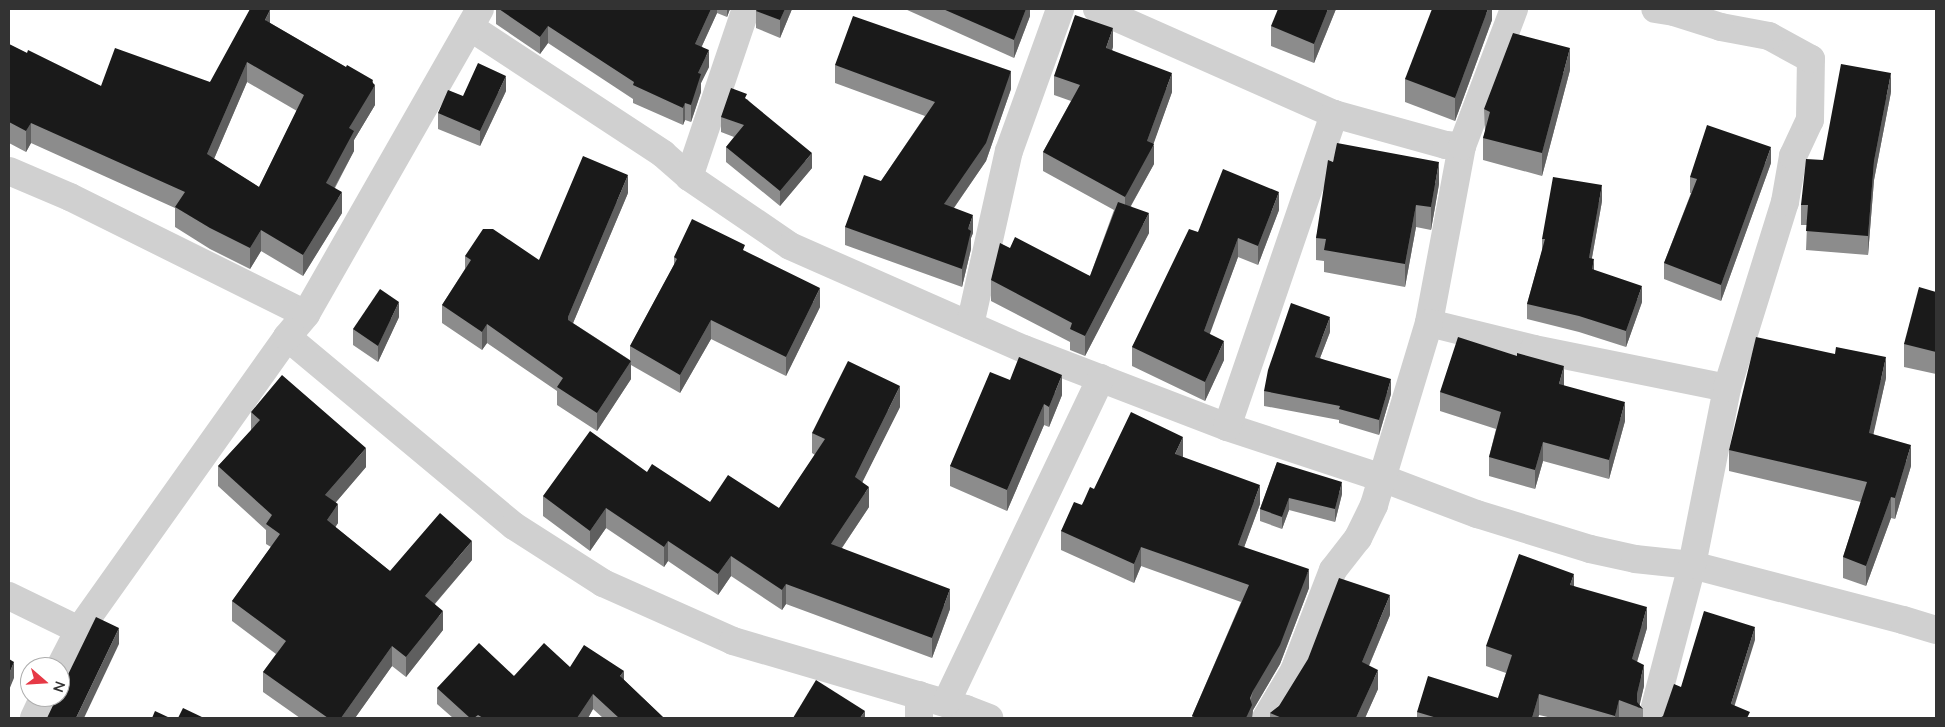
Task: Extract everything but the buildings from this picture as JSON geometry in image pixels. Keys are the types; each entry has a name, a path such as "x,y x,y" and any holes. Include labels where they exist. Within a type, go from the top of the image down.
{"street":[{"path":"689,177 746,9"},
{"path":"970,325 1010,151 1060,9"},
{"path":"1097,9 1334,114 1446,144 1462,146"},
{"path":"1266,718 1294,671 1333,570 1358,538 1374,506 1429,323 1462,146 1514,9"},
{"path":"1652,718 1692,565 1727,388 1785,202 1794,156 1810,120 1811,59 1769,36 1721,27 1674,12 1655,9"},
{"path":"65,657 79,630 286,337 306,314 475,18 663,154 689,177 790,246 970,325 1227,427 1382,478 1477,514 1590,550 1692,565 1936,630"},
{"path":"1227,427 1334,114"},
{"path":"9,171 70,197 306,314"},
{"path":"1429,323 1534,349 1727,388"},
{"path":"286,337 514,526 603,583 733,641 919,707 946,703 989,718"},
{"path":"946,703 1101,378"},
{"path":"9,596 79,630"}]}
